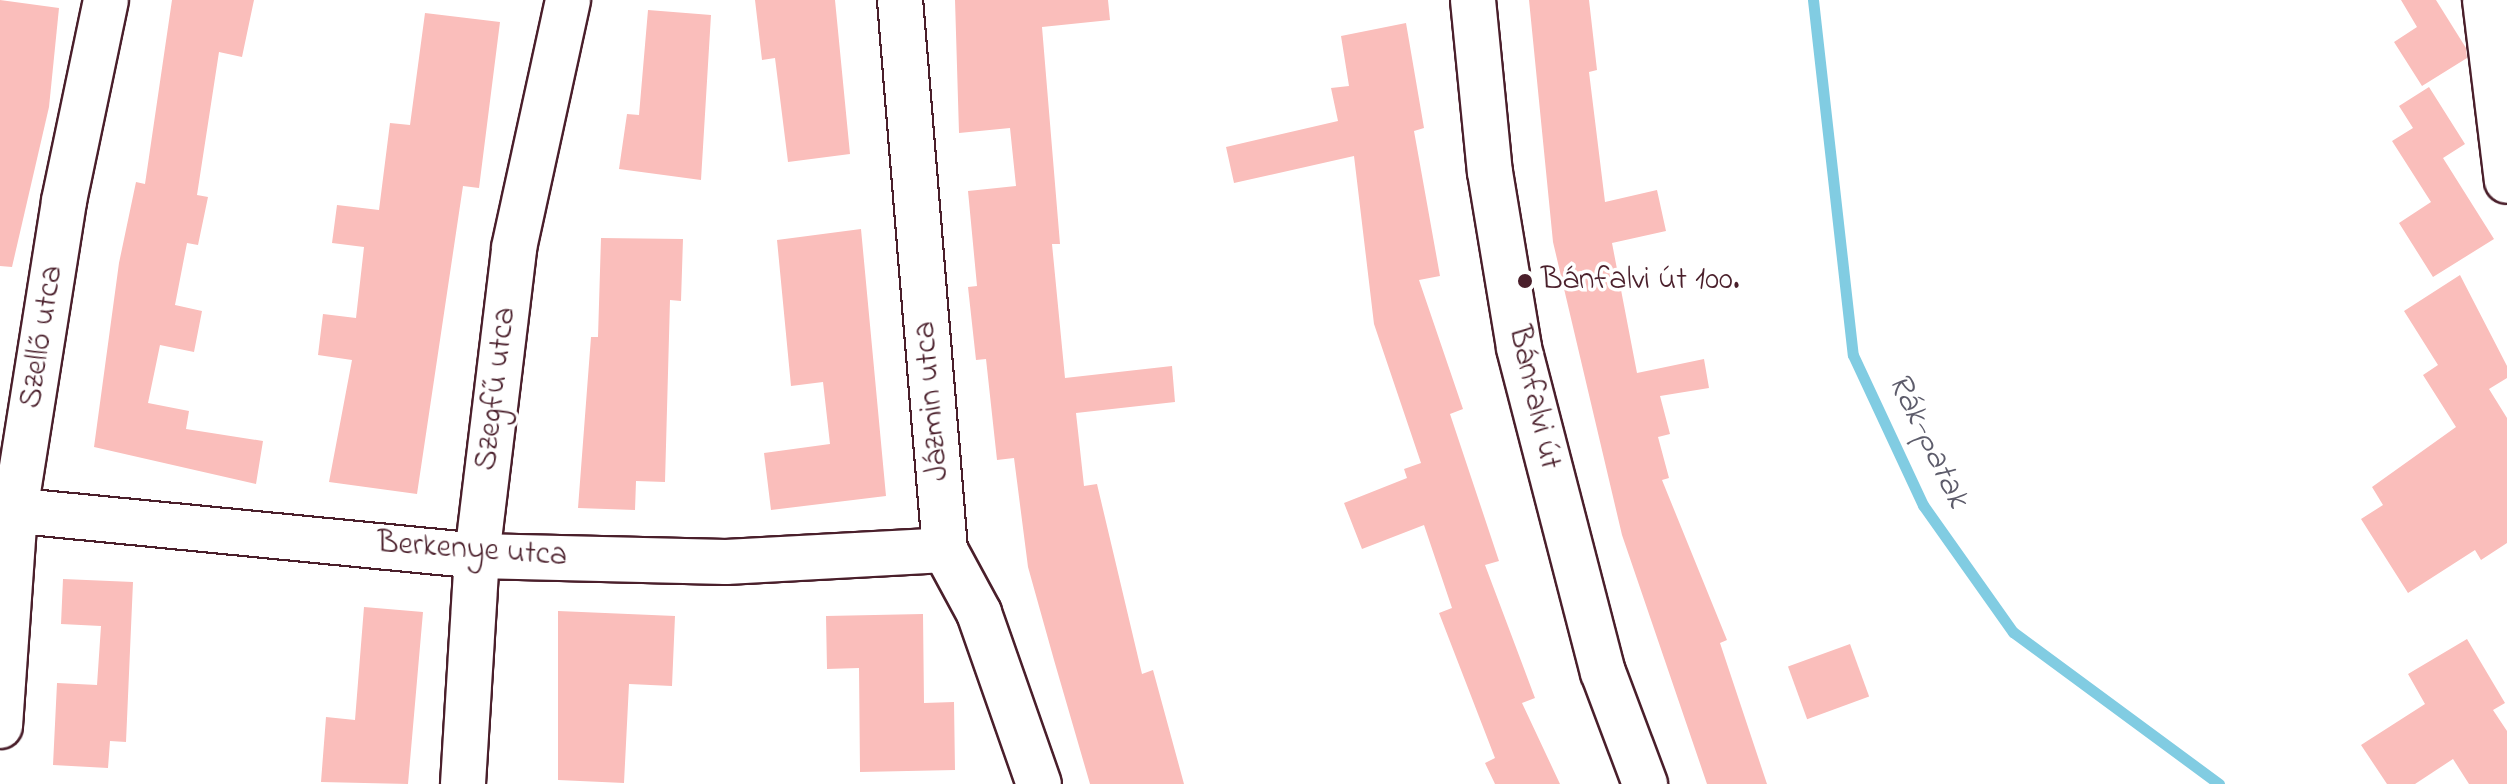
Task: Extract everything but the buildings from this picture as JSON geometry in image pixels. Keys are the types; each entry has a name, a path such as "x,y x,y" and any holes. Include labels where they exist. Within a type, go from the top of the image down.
{"street":[{"name":"Szellő utca","path":"0,726 8,510 64,201 106,0"},
{"name":"Szegfű utca","path":"463,784 477,556 514,248 568,0"},
{"name":"Jázmin utca","path":"900,0 945,550 979,613 1039,784"},
{"name":"Bánfalvi út","path":"1473,0 1490,172 1519,348 1603,672 1645,784"},
{"path":"2485,0 2507,181"},
{"name":"Berkenye utca","path":"8,510 477,556 726,562 945,550"}],"waterway":[{"name":"Rák-patak","path":"1813,0 1853,355 1923,505 2013,632 2219,784"}],"place":[{"name":"Bánfalvi út 100.","path":"1525,281"}]}
